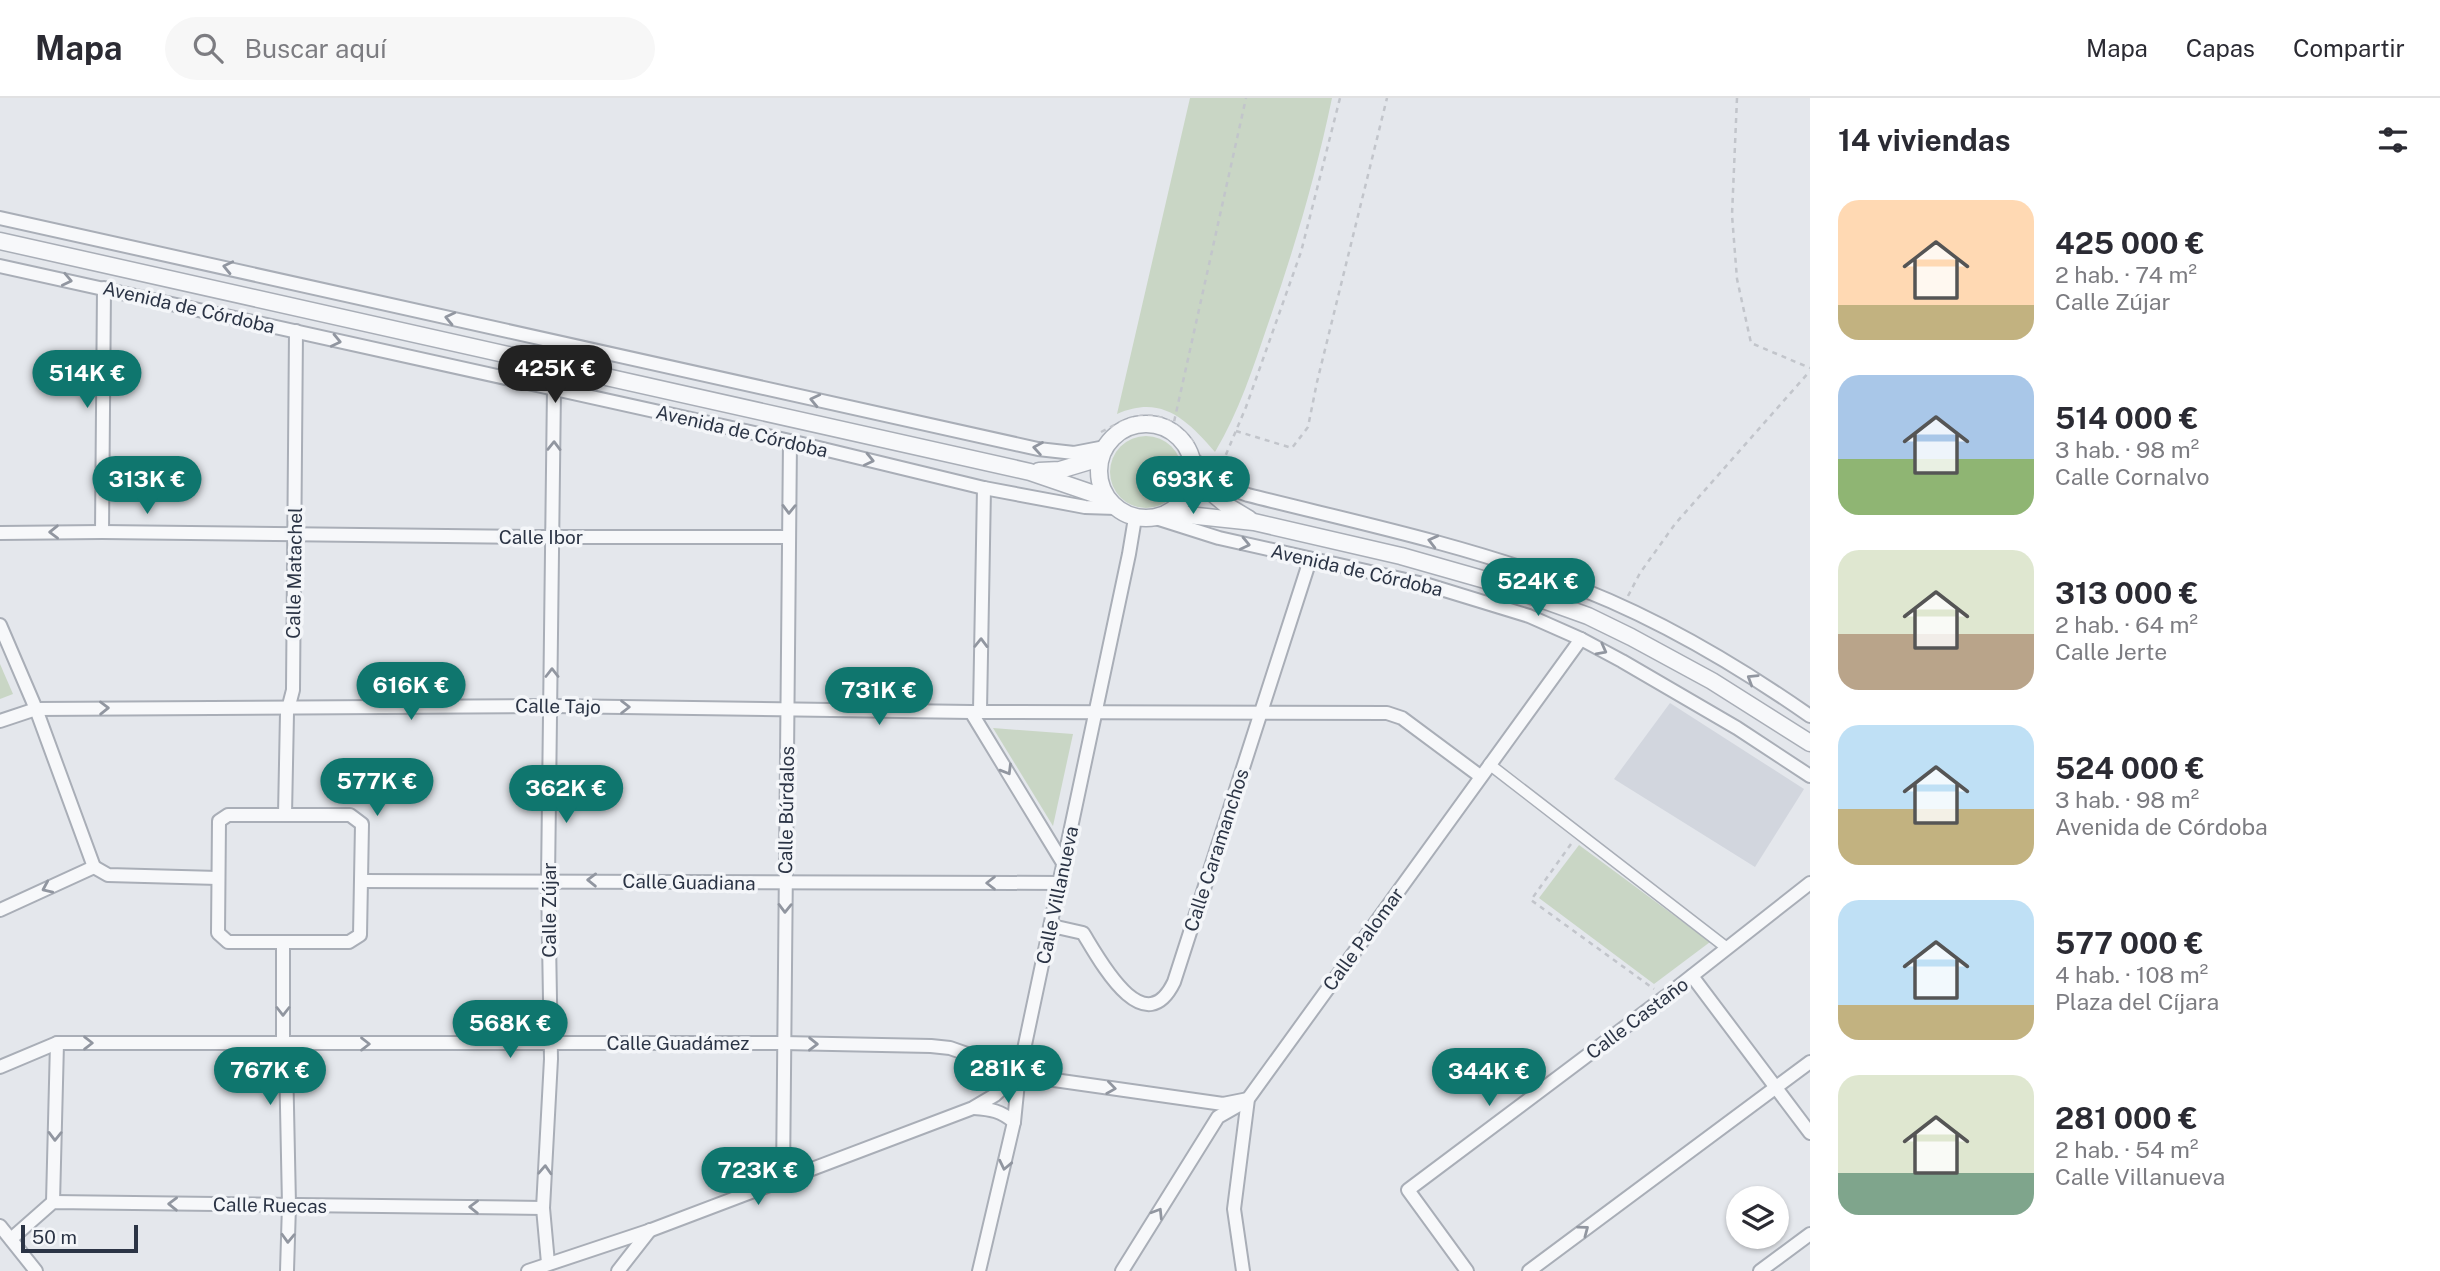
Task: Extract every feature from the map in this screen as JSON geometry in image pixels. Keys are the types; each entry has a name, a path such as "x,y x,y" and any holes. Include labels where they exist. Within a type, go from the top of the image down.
{"street":[{"path":"0,218 1038,449 1103,453"},
{"name":"Avenida de Córdoba","path":"0,241 1030,472 1111,503"},
{"name":"Avenida de Córdoba","path":"0,265 790,441 984,488 1086,507 1111,503"},
{"path":"102,532 104,288"},
{"name":"Calle Matachel","path":"285,815 287,713 293,690 296,331"},
{"name":"Calle Zújar","path":"548,1263 542,1208 550,1043 548,880 554,388"},
{"path":"1192,458 1193,477 1185,498 1162,515 1135,518 1111,503 1101,485 1099,472 1103,453 1114,436 1141,424 1157,425 1172,432 1187,448 1192,458 1226,487 1248,495 1471,551 1559,580 1622,608 1716,656 1810,716"},
{"name":"Calle Búrdalos","path":"783,1180 790,441"},
{"name":"Avenida de Córdoba","path":"1030,472 1060,470 1103,453"},
{"name":"Avenida de Córdoba","path":"1193,477 1229,507 1254,522"},
{"path":"984,488 976,712 1063,863"},
{"name":"Avenida de Córdoba","path":"1162,515 1254,522 1451,569 1496,583 1588,616 1632,637 1712,681 1810,743"},
{"name":"Avenida de Córdoba","path":"1162,515 1219,538 1428,585 1529,616 1581,639 1737,728 1810,776"},
{"name":"Calle Villanueva","path":"979,1271 1014,1122 1019,1073 1052,926 1135,518"},
{"name":"Calle Ibor","path":"0,533 789,537"},
{"name":"Calle Caramanchos","path":"1052,926 1083,933 1115,983 1126,995 1140,1002 1154,1003 1168,995 1310,560"},
{"path":"0,625 36,709 94,867 108,876 218,878"},
{"name":"Calle Palomar","path":"1243,1271 1234,1209 1248,1099 1581,639"},
{"name":"Calle Tajo","path":"0,721 36,709 290,706 1387,713 1402,718 1480,776"},
{"path":"1489,764 1727,948"},
{"path":"228,815 285,815 350,815 362,824 360,935 349,942 228,943 218,933 219,821 228,815"},
{"path":"0,910 94,867"},
{"name":"Calle Guadiana","path":"361,881 1060,883"},
{"name":"Calle Castaño","path":"1467,1271 1408,1190 1665,997 1810,883"},
{"path":"283,943 283,1044 286,1059 289,1205 287,1271"},
{"path":"1692,976 1810,1133"},
{"path":"11,1239 53,1202 57,1043"},
{"name":"Calle Guadámez","path":"0,1067 57,1043 783,1044 950,1048 1019,1073 1223,1104 1248,1099"},
{"path":"1529,1271 1810,1062"},
{"path":"528,1271 651,1230 974,1108 995,1095 1019,1073"},
{"path":"1122,1271 1218,1117 1248,1099"},
{"path":"974,1108 992,1109 1014,1122"},
{"name":"Calle Ruecas","path":"53,1202 542,1208"},
{"path":"0,1226 36,1271"},
{"path":"618,1271 651,1230"},
{"path":"1760,1271 1810,1234"}],"path":[{"path":"1172,432 1246,98"},
{"path":"1213,478 1226,457 1301,252 1340,98"},
{"path":"1236,431 1293,448 1308,427 1387,98"},
{"path":"1622,608 1640,573 1675,524 1810,369 1751,344 1737,279 1732,215 1737,98"},
{"path":"1579,834 1531,900 1665,997"}],"shaded area":[{"path":"1670,703 1804,789 1755,867 1614,779"}],"green space":[{"path":"1190,98 1332,98 1312,184 1278,296 1245,390 1215,452 1184,421 1160,409 1147,407 1117,414"},
{"path":"1146,436 1166,442 1176,452 1182,472 1176,492 1166,502 1146,508 1126,502 1116,492 1110,472 1116,452 1126,442"},
{"path":"0,664 13,694 0,699"},
{"path":"993,728 1073,734 1053,826"},
{"path":"1579,845 1710,942 1654,984 1539,898"}]}
